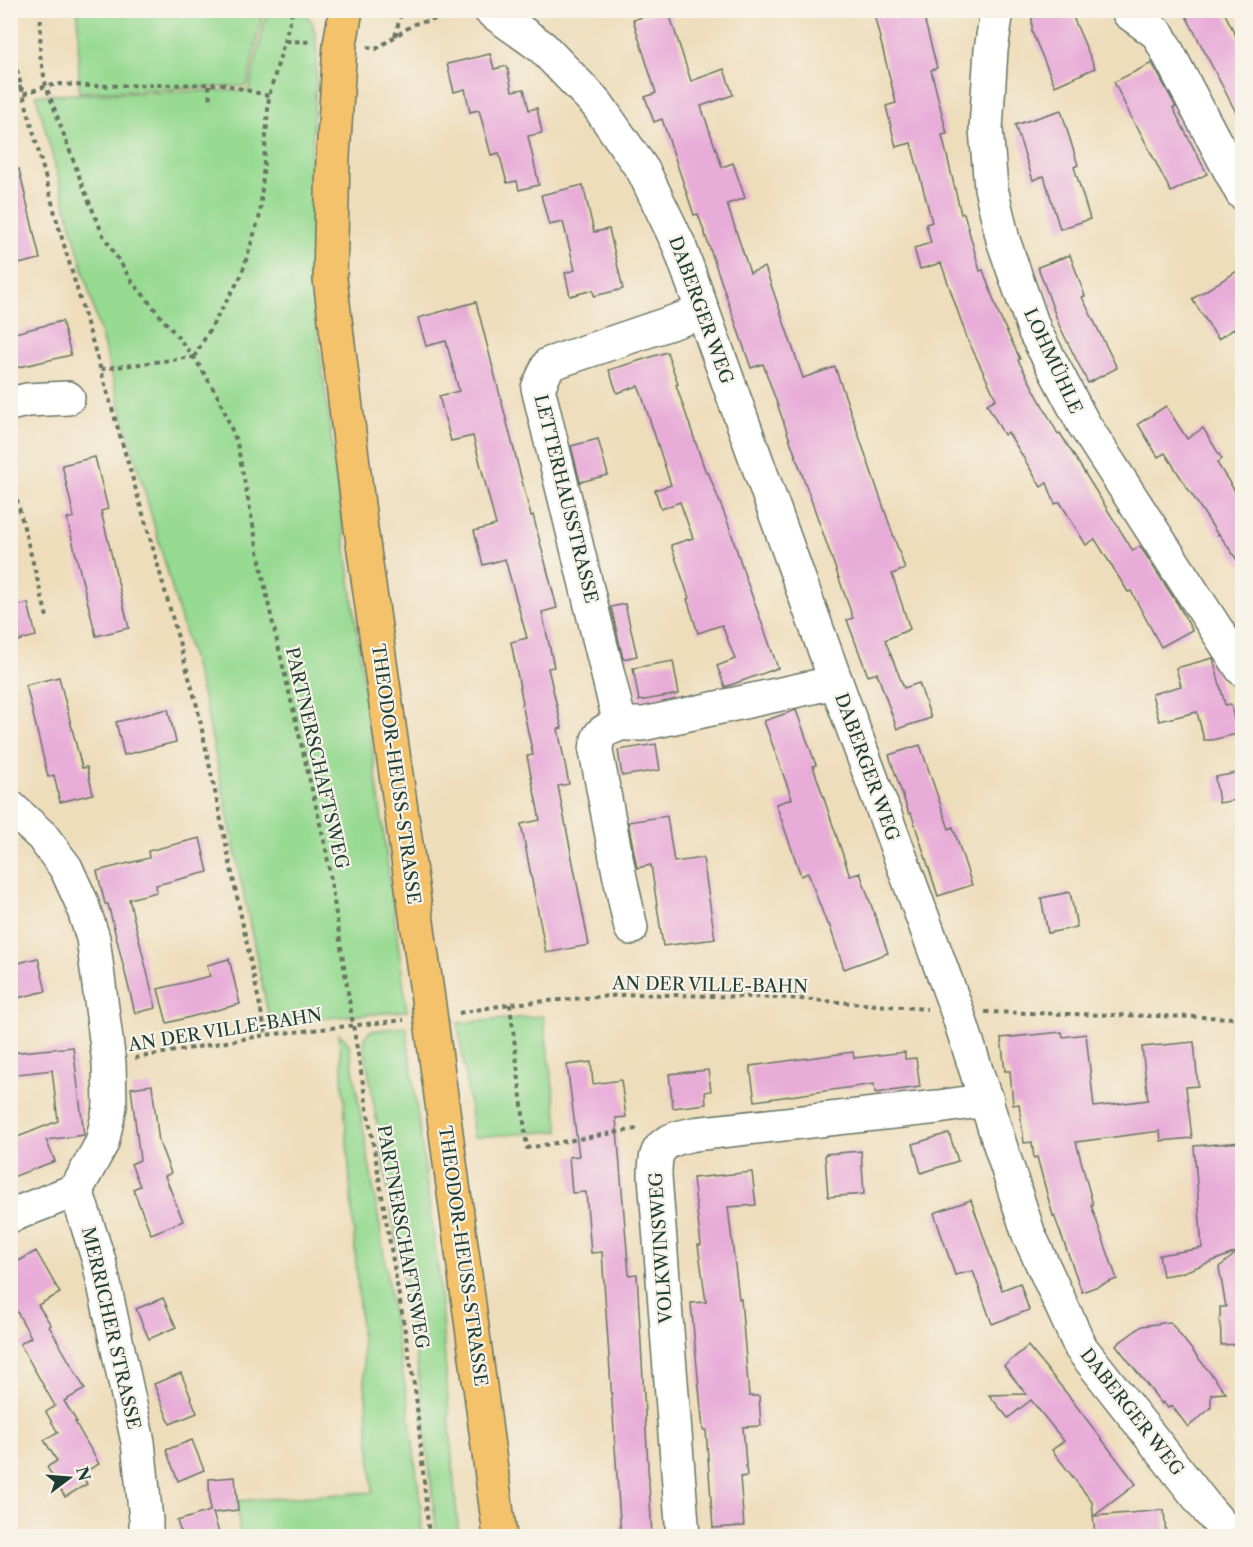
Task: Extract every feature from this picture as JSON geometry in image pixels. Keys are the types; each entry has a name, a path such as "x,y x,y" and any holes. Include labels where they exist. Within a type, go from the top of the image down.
{"main road":[{"name":"THEODOR-HEUSS-STRASSE","path":"346,10 340,44 333,157 330,279 361,529 500,1536"}],"street":[{"name":"DABERGER WEG","path":"490,10 542,46 597,104 644,172 679,245 957,1011 1029,1234 1081,1348 1231,1536"},
{"name":"LOHMÜHLE","path":"997,10 991,50 986,129 991,188 1003,240 1035,332 1083,423 1242,669"},
{"path":"1129,13 1158,34 1242,193"},
{"name":"LETTERHAUSSTRASSE","path":"620,724 538,388 549,364 703,312"},
{"path":"10,404 27,400 68,398"},
{"path":"631,928 596,751 596,740 603,731 620,724 643,724 836,682"},
{"path":"10,807 42,836 66,868 81,901 93,938 109,1062 110,1106 102,1143 76,1191 10,1216"},
{"path":"664,1144 694,1134 987,1100"},
{"name":"VOLKWINSWEG","path":"664,1144 656,1156 655,1176 683,1536"},
{"name":"MERRICHER STRASSE","path":"76,1191 99,1261 138,1442 146,1536"}],"path":[{"name":"PARTNERSCHAFTSWEG","path":"41,10 40,55 46,86 82,187 103,235 131,280 194,357 220,400 237,443 269,607 326,849 353,1025 416,1396 429,1536"},
{"path":"101,369 194,357 241,276 260,215 269,96 293,10"},
{"path":"394,37 402,10"},
{"path":"286,41 376,49 414,24 445,17 459,10"},
{"path":"10,44 57,221 197,706 266,1035"},
{"path":"24,94 46,86 61,84 89,86 223,84 269,96"},
{"path":"209,85 210,103"},
{"path":"10,91 22,87"},
{"path":"10,473 47,617"},
{"name":"AN DER VILLE-BAHN","path":"109,1062 266,1035 430,1017 510,1004 647,995 788,998 957,1011 1242,1018"},
{"path":"510,1004 527,1148 636,1129 664,1144"}],"green space":[{"path":"78,11 263,11 247,86 79,92"},
{"path":"267,11 304,11 312,22 316,36 317,62 311,165 313,299 407,1011 270,1023 205,704 116,391 36,95 249,90"},
{"path":"543,1016 559,1131 474,1137 458,1023"},
{"path":"406,1027 439,1276 459,1536 437,1536 417,1362 364,1045 365,1037 370,1031"},
{"path":"339,1034 349,1045 380,1228 408,1403 421,1509 422,1536 240,1536 237,1501 373,1492"}],"building":[{"path":"668,10 691,81 724,69 733,95 701,106 722,167 733,163 745,198 727,204 750,273 765,267 803,378 835,367 905,569 892,574 910,629 885,640 904,688 919,683 931,718 897,729 877,673 868,676 847,620 853,618 763,364 751,368 698,214 694,215 662,119 654,122 645,97 656,93 633,20"},
{"path":"873,10 922,10 937,68 931,70 947,134 942,135 961,214 964,213 980,271 983,270 999,315 1020,359 1018,360 1058,434 1060,433 1133,551 1140,546 1192,630 1161,647 1131,591 1128,592 1095,539 1086,545 1060,502 1055,504 1047,483 1041,487 1008,432 1004,435 987,404 996,399 967,338 941,263 920,269 914,248 931,243 926,224 932,222 911,143 896,147 886,106 896,103"},
{"path":"1032,10 1070,10 1095,68 1055,86 1032,32"},
{"path":"1183,10 1223,10 1242,48 1242,124"},
{"path":"490,54 494,69 507,66 512,91 524,89 529,110 537,108 542,133 528,136 539,185 519,190 517,181 507,183 499,153 491,155 479,110 470,112 465,89 454,92 447,64"},
{"path":"1152,63 1176,107 1173,108 1207,174 1171,192 1114,82"},
{"path":"1061,110 1078,165 1074,167 1090,219 1060,229 1044,176 1033,180 1015,125"},
{"path":"19,169 40,259 10,266 10,170"},
{"path":"583,185 594,232 609,229 623,289 594,296 593,290 570,296 565,273 575,270 563,222 549,225 541,195"},
{"path":"1070,255 1085,296 1082,297 1117,368 1088,383 1059,325 1038,267"},
{"path":"1242,268 1242,324 1218,339 1192,299"},
{"path":"476,302 557,608 542,612 554,667 548,668 562,728 558,729 569,784 558,786 589,945 546,953 521,824 540,820 527,756 533,755 511,642 527,638 505,559 483,565 474,531 496,525 473,436 451,441 439,396 459,391 446,341 426,346 418,318"},
{"path":"62,321 71,355 11,369 11,334"},
{"path":"667,352 706,473 708,472 729,526 778,668 725,687 717,666 735,659 722,625 698,633 671,545 693,538 680,502 661,509 655,490 671,485 642,396 638,386 617,393 609,370"},
{"path":"1166,406 1187,439 1203,428 1222,459 1217,463 1242,502 1242,567 1218,535 1165,453 1158,457 1138,424"},
{"path":"598,439 608,475 580,482 571,446"},
{"path":"95,457 108,509 101,511 129,628 96,636 67,519 74,517 62,465"},
{"path":"28,603 36,636 10,643 10,608"},
{"path":"625,604 637,656 623,659 611,607"},
{"path":"1213,658 1225,705 1231,704 1237,734 1204,740 1197,712 1159,721 1152,694 1181,686 1176,668"},
{"path":"673,661 679,694 639,701 633,668"},
{"path":"59,677 82,768 87,767 93,794 60,802 54,775 48,777 26,685"},
{"path":"168,709 176,742 124,755 116,722"},
{"path":"796,710 816,765 813,766 850,876 860,873 888,953 844,969 808,873 801,876 776,804 792,799 764,721"},
{"path":"656,744 660,770 622,776 618,750"},
{"path":"920,745 949,829 953,827 972,885 938,896 889,755"},
{"path":"1242,772 1242,799 1219,803 1215,777"},
{"path":"667,816 674,862 703,858 715,939 663,946 651,865 637,868 628,822"},
{"path":"200,838 208,872 156,885 157,892 129,899 156,1008 135,1013 108,904 105,904 97,871 149,858 148,851"},
{"path":"1070,892 1077,927 1048,933 1041,898"},
{"path":"38,958 46,991 10,1000 10,965"},
{"path":"229,959 240,1004 167,1023 158,989 210,976 207,965"},
{"path":"1062,1032 1063,1037 1086,1034 1094,1107 1148,1100 1142,1047 1194,1042 1198,1086 1186,1087 1192,1138 1161,1141 1160,1131 1076,1142 1093,1205 1091,1205 1117,1279 1082,1292 1053,1216 1037,1157 1034,1158 1032,1142 1024,1143 1019,1104 1013,1105 1010,1071 1005,1071 1001,1038"},
{"path":"73,1047 84,1135 46,1140 55,1161 10,1178 10,1140 58,1121 52,1070 10,1075 10,1053"},
{"path":"853,1052 854,1058 905,1052 905,1059 916,1058 920,1087 875,1093 874,1084 755,1101 750,1066"},
{"path":"591,1062 593,1084 621,1080 626,1117 616,1118 629,1275 637,1274 652,1536 621,1536 602,1252 591,1253 586,1192 572,1193 569,1157 579,1156 567,1065"},
{"path":"708,1070 711,1091 705,1092 706,1104 673,1108 669,1074"},
{"path":"152,1085 159,1142 171,1173 165,1176 183,1221 151,1234 133,1189 140,1186 131,1164 140,1160 131,1088"},
{"path":"949,1133 958,1161 921,1173 913,1144"},
{"path":"1242,1142 1242,1344 1221,1345 1220,1307 1226,1307 1219,1267 1239,1251 1181,1273 1163,1276 1159,1255 1202,1248 1194,1146"},
{"path":"861,1151 864,1194 828,1197 825,1154"},
{"path":"752,1172 756,1205 728,1207 739,1299 741,1299 749,1396 759,1396 761,1426 743,1427 747,1476 740,1477 744,1526 713,1528 706,1430 703,1430 691,1303 706,1302 698,1245 701,1245 693,1178"},
{"path":"971,1200 1002,1290 1020,1283 1029,1310 992,1324 973,1271 955,1275 934,1213"},
{"path":"36,1251 60,1293 38,1305 85,1389 64,1401 99,1464 81,1474 87,1484 65,1497 47,1467 57,1461 44,1440 58,1433 46,1412 55,1406 20,1344 31,1337 10,1299 10,1294 18,1290 10,1277 10,1266"},
{"path":"163,1298 176,1327 149,1339 136,1309"},
{"path":"1170,1322 1226,1393 1211,1394 1211,1408 1188,1427 1172,1406 1168,1408 1163,1402 1162,1404 1116,1345 1142,1326"},
{"path":"1028,1346 1136,1484 1094,1516 1164,1510 1166,1536 1095,1536 1092,1502 1052,1450 1064,1441 1031,1400 1008,1418 989,1395 1026,1394 1004,1366"},
{"path":"181,1373 197,1413 170,1424 154,1384"},
{"path":"192,1440 204,1470 178,1481 166,1450"},
{"path":"235,1477 238,1510 213,1513 220,1536 182,1536 177,1521 210,1511 209,1479"}]}
